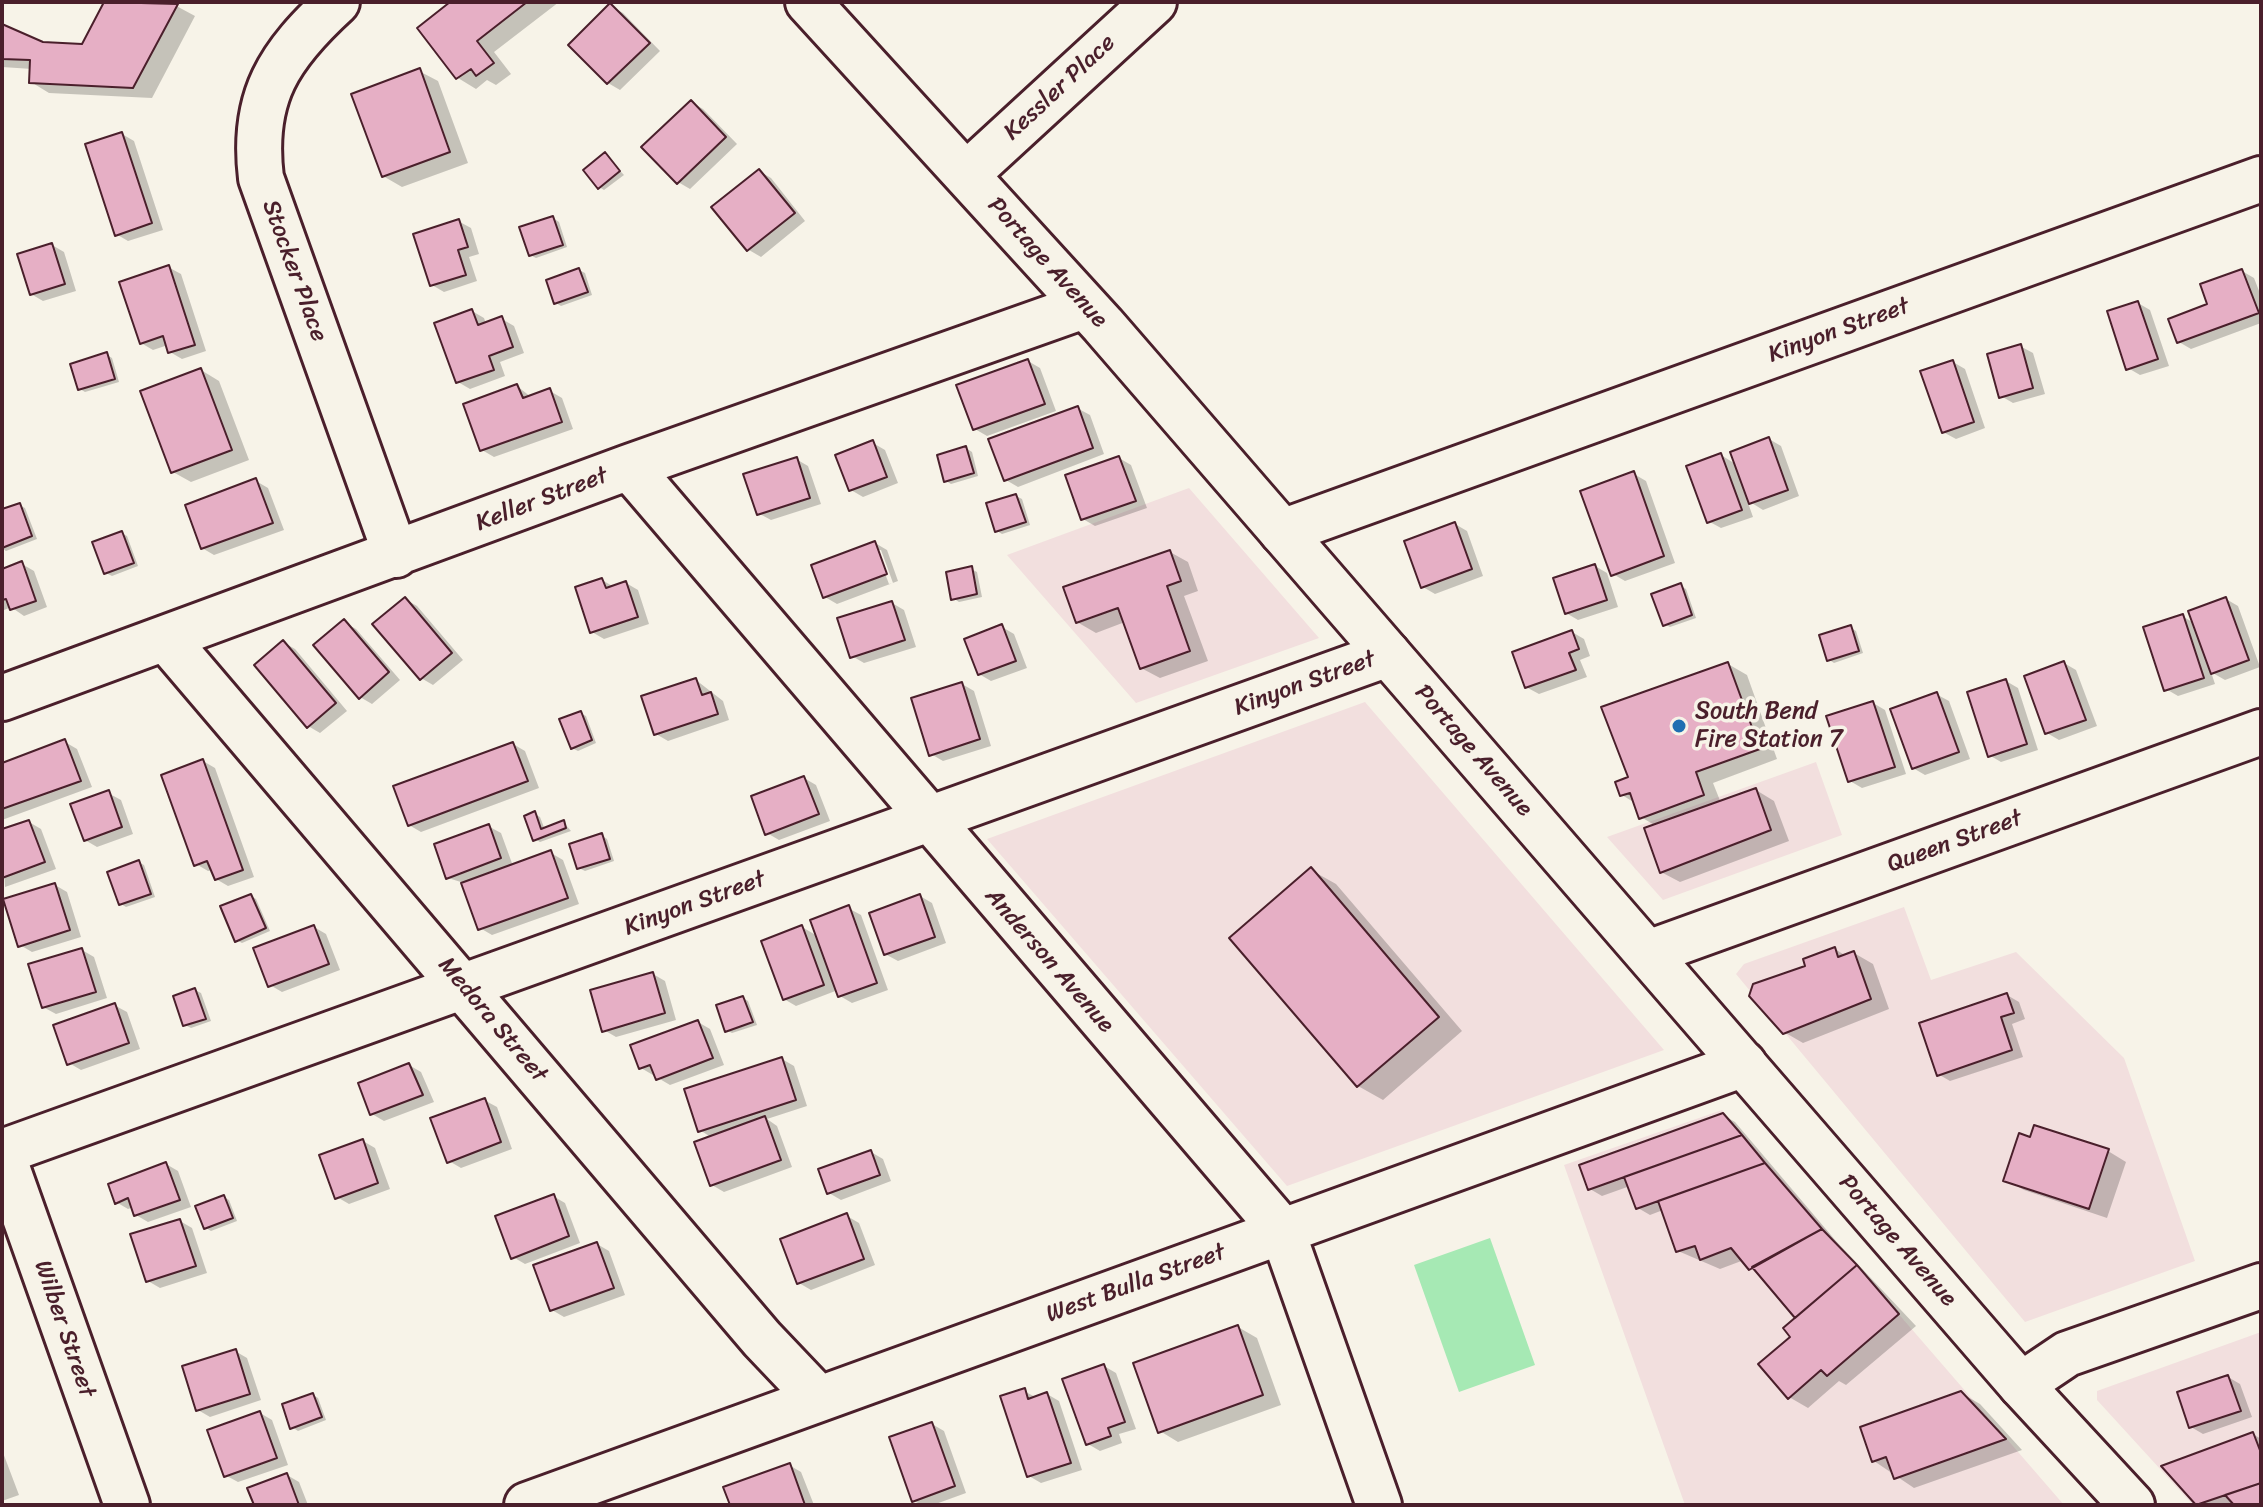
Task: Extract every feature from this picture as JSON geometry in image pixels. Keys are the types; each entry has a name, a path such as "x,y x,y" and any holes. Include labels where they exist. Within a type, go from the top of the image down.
{"street":[{"name":"Stocker Place","path":"337,2 285,54 260,112 257,146 261,178 396,555"},
{"name":"Portage Avenue","path":"808,2 1084,306 2021,1385 2132,1505"},
{"name":"Kessler Place","path":"967,174 1154,2"},
{"name":"Kinyon Street","path":"1282,532 2261,179"},
{"name":"Keller Street","path":"2,698 629,467 1084,306"},
{"name":"Anderson Avenue","path":"629,467 928,821 1282,1230 1379,1505"},
{"name":"Medora Street","path":"166,639 762,1339 819,1399"},
{"name":"Kinyon Street","path":"2,1153 1388,654"},
{"name":"Queen Street","path":"1648,953 2261,732"},
{"name":"West Bulla Street","path":"527,1505 638,1487 819,1399 1744,1064"},
{"name":"Wilber Street","path":"2,1153 127,1505"},
{"path":"2021,1385 2067,1354 2261,1286"}],"shaded area":[{"path":"1189,488 1319,638 1136,703 1007,555"},
{"path":"1365,702 1664,1050 1287,1186 987,839"},
{"path":"1816,762 1842,835 1663,900 1607,837"},
{"path":"1904,907 1931,980 2016,952 2124,1058 2195,1261 2025,1322 1736,974 1744,964"},
{"path":"1722,1110 2064,1505 1685,1505 1564,1165"},
{"path":"2261,1332 2261,1505 2193,1505 2097,1400 2097,1391"}],"green space":[{"path":"1490,1238 1535,1365 1459,1392 1414,1265"}],"building":[{"path":"104,2 178,4 133,88 29,83 30,60 2,59 2,24 43,42 82,44"},
{"path":"450,2 527,2 477,41 494,63 476,76 471,69 456,79 417,28"},
{"path":"610,3 650,43 607,84 568,45"},
{"path":"420,68 450,152 382,177 351,94"},
{"path":"691,100 726,137 677,184 641,147"},
{"path":"122,132 152,223 115,236 85,144"},
{"path":"605,152 620,171 598,189 583,170"},
{"path":"759,169 795,213 747,251 711,207"},
{"path":"553,216 563,245 529,256 519,227"},
{"path":"459,219 468,247 458,250 466,275 430,286 413,234"},
{"path":"52,243 65,284 30,295 17,254"},
{"path":"169,265 195,345 168,353 163,336 140,344 119,282"},
{"path":"579,268 588,292 554,304 546,280"},
{"path":"2242,269 2259,313 2177,343 2168,319 2207,304 2200,284"},
{"path":"2138,301 2158,359 2126,370 2107,311"},
{"path":"472,309 478,325 502,316 513,347 489,356 494,370 456,383 434,323"},
{"path":"2021,344 2033,388 1999,398 1987,354"},
{"path":"107,352 115,379 78,390 70,364"},
{"path":"1028,359 1045,404 973,430 956,385"},
{"path":"1953,360 1974,422 1942,433 1920,371"},
{"path":"201,368 232,450 171,473 140,391"},
{"path":"517,384 523,398 550,388 562,422 480,451 463,404"},
{"path":"1078,406 1093,448 1004,481 988,439"},
{"path":"1769,437 1788,490 1749,504 1730,452"},
{"path":"873,440 887,477 849,491 835,455"},
{"path":"966,446 974,473 944,482 937,455"},
{"path":"1721,453 1742,510 1707,523 1686,466"},
{"path":"1119,456 1136,501 1081,520 1065,475"},
{"path":"797,457 810,498 757,515 743,474"},
{"path":"1634,471 1664,556 1611,576 1580,491"},
{"path":"256,478 273,523 201,549 185,505"},
{"path":"1016,494 1026,522 995,532 986,503"},
{"path":"20,503 32,536 2,548 2,509"},
{"path":"1455,522 1472,569 1421,588 1404,541"},
{"path":"122,531 134,563 104,574 92,542"},
{"path":"875,541 887,574 823,598 811,565"},
{"path":"1170,550 1181,581 1167,586 1190,651 1140,669 1118,608 1076,623 1063,587"},
{"path":"22,561 36,601 10,610 6,599 2,600 2,569"},
{"path":"1595,564 1607,600 1565,614 1553,578"},
{"path":"972,566 977,594 951,600 946,572"},
{"path":"602,578 606,588 626,581 638,617 590,633 575,587"},
{"path":"1681,583 1692,615 1663,626 1651,594"},
{"path":"405,597 452,653 420,680 372,624"},
{"path":"2226,597 2249,660 2211,674 2188,611"},
{"path":"892,601 905,640 850,658 837,618"},
{"path":"2183,614 2204,678 2164,691 2143,627"},
{"path":"344,619 389,672 359,699 313,645"},
{"path":"1002,624 1016,661 978,675 964,639"},
{"path":"1851,625 1859,651 1827,661 1819,635"},
{"path":"1572,630 1579,649 1569,653 1576,670 1525,688 1512,652"},
{"path":"283,640 336,703 307,728 254,665"},
{"path":"2064,661 2086,720 2045,734 2024,676"},
{"name":"South Bend Fire Station 7","path":"1728,662 1760,749 1696,772 1704,795 1639,819 1630,793 1620,796 1615,782 1628,777 1601,707"},
{"path":"696,678 702,695 711,692 718,714 654,735 641,696"},
{"path":"2006,679 2027,744 1988,757 1967,692"},
{"path":"962,682 980,739 929,756 911,698"},
{"path":"1937,692 1959,752 1912,769 1890,709"},
{"path":"1873,701 1895,767 1848,782 1826,716"},
{"path":"581,711 592,740 571,749 559,719"},
{"path":"65,739 81,781 2,809 2,763"},
{"path":"513,742 528,781 408,826 393,786"},
{"path":"203,759 243,870 215,880 207,861 194,866 161,775"},
{"path":"804,776 819,814 765,835 751,796"},
{"path":"1756,788 1771,830 1660,873 1644,828"},
{"path":"109,790 122,827 84,841 70,804"},
{"path":"535,811 541,829 564,820 566,828 533,841 524,816"},
{"path":"29,820 45,862 2,878 2,829"},
{"path":"489,824 501,858 446,879 434,844"},
{"path":"602,833 610,859 577,869 569,844"},
{"path":"551,850 568,898 478,930 461,883"},
{"path":"139,860 151,894 119,905 107,872"},
{"path":"1311,867 1439,1017 1357,1087 1229,938"},
{"path":"55,883 70,930 18,947 3,899"},
{"path":"251,894 266,928 235,942 220,906"},
{"path":"920,894 935,937 884,955 869,913"},
{"path":"849,905 877,983 838,997 810,920"},
{"path":"314,925 329,964 268,987 253,948"},
{"path":"802,925 824,985 783,1000 761,941"},
{"path":"1835,947 1838,957 1854,951 1871,999 1783,1034 1749,996 1753,984 1805,966 1803,959"},
{"path":"82,948 96,992 42,1008 28,964"},
{"path":"653,972 665,1013 602,1032 590,990"},
{"path":"195,988 206,1019 183,1026 173,996"},
{"path":"2007,993 2014,1013 2001,1017 2012,1050 1937,1076 1919,1023"},
{"path":"743,996 753,1022 725,1032 716,1005"},
{"path":"115,1003 129,1043 67,1065 53,1025"},
{"path":"698,1020 713,1058 656,1080 650,1065 639,1069 630,1045"},
{"path":"782,1057 796,1100 698,1132 684,1089"},
{"path":"409,1063 423,1095 370,1115 358,1083"},
{"path":"485,1098 501,1142 447,1163 430,1118"},
{"path":"1723,1113 1742,1135 1588,1190 1579,1165"},
{"path":"765,1116 781,1160 710,1186 694,1142"},
{"path":"2034,1125 2109,1149 2089,1209 2003,1181 2019,1133 2030,1137"},
{"path":"1742,1135 1765,1163 1636,1209 1624,1177"},
{"path":"363,1139 378,1183 335,1199 319,1155"},
{"path":"871,1150 880,1175 827,1194 818,1169"},
{"path":"166,1162 180,1200 134,1216 128,1198 115,1204 108,1184"},
{"path":"1765,1163 1822,1229 1749,1270 1731,1248 1700,1260 1695,1246 1676,1252 1658,1201"},
{"path":"554,1194 569,1236 511,1259 495,1216"},
{"path":"224,1195 233,1218 204,1229 195,1206"},
{"path":"847,1213 864,1259 797,1284 780,1239"},
{"path":"180,1219 196,1266 146,1282 130,1234"},
{"path":"1822,1229 1857,1265 1795,1318 1752,1267"},
{"path":"597,1242 614,1288 550,1311 533,1265"},
{"path":"1857,1265 1899,1314 1827,1376 1821,1370 1788,1399 1758,1364 1790,1337 1783,1328"},
{"path":"1238,1325 1263,1395 1158,1433 1133,1363"},
{"path":"236,1349 250,1394 196,1411 182,1366"},
{"path":"1104,1364 1125,1422 1108,1428 1111,1436 1086,1445 1062,1379"},
{"path":"2228,1375 2241,1411 2189,1428 2177,1392"},
{"path":"1025,1388 1028,1399 1047,1392 1071,1463 1027,1477 1000,1396"},
{"path":"1961,1391 2006,1439 1894,1479 1886,1457 1872,1462 1860,1427"},
{"path":"313,1393 322,1417 290,1429 282,1404"},
{"path":"260,1411 277,1458 224,1477 207,1430"},
{"path":"932,1422 955,1486 912,1502 889,1437"},
{"path":"2253,1432 2261,1453 2261,1483 2196,1505 2161,1466"},
{"path":"790,1463 805,1505 730,1505 723,1487"},
{"path":"287,1473 299,1505 254,1505 247,1488"},
{"path":"2261,1483 2261,1505 2234,1505 2225,1495"}],"place":[{"name":"South Bend Fire Station 7","path":"1679,726"}]}
